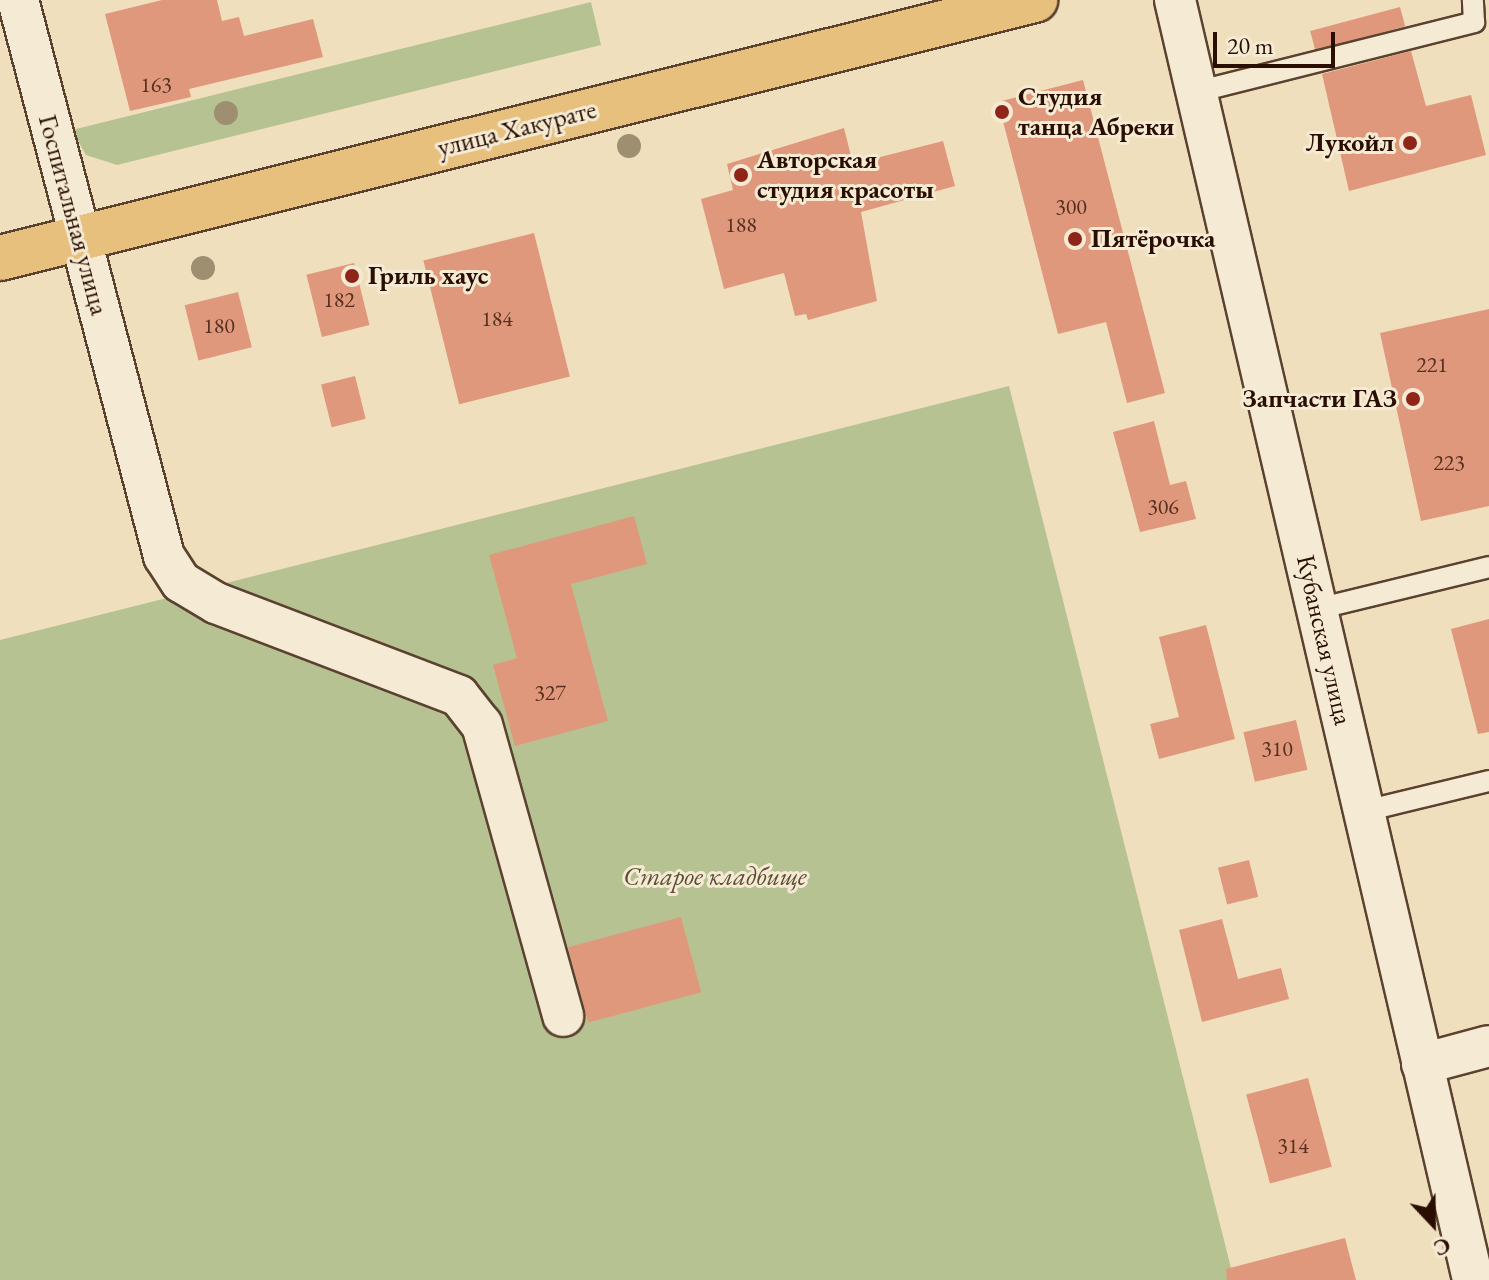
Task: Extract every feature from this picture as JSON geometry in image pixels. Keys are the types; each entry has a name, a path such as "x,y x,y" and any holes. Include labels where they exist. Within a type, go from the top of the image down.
{"main road":[{"name":"улица Хакурате","path":"0,258 1035,0"}],"street":[{"name":"Госпитальная улица","path":"18,0 164,556 181,582 216,603 459,696 482,725 563,1016"},
{"name":"Кубанская улица","path":"1175,0 1473,1280"},
{"path":"1422,1064 1489,1046"}],"lane":[{"path":"1196,92 1474,22 1473,0"},
{"path":"1317,609 1489,567"},
{"path":"1365,811 1489,781"}],"green space":[{"path":"591,2 601,45 117,165 86,155 72,130"},
{"name":"Старое кладбище","path":"1009,386 1234,1280 0,1280 0,640"}],"building":[{"path":"162,0 217,0 222,21 239,17 244,36 313,19 323,57 189,89 191,97 130,111 105,14"},
{"path":"1400,7 1405,26 1315,50 1310,31"},
{"name":"Лукойл","path":"1411,51 1426,106 1471,95 1486,155 1349,191 1322,74"},
{"path":"1083,80 1165,393 1127,403 1106,322 1058,334 998,102"},
{"path":"844,128 853,164 943,141 955,186 861,212 877,301 808,320 806,314 795,316 784,273 724,289 701,199 733,190 727,164"},
{"path":"534,233 570,377 459,404 423,261"},
{"path":"354,263 369,325 322,337 306,275"},
{"path":"238,292 252,347 198,361 185,305"},
{"path":"1489,309 1489,506 1421,521 1380,333"},
{"path":"355,376 366,419 332,427 321,384"},
{"path":"1154,421 1170,485 1186,481 1196,519 1140,532 1113,432"},
{"path":"634,516 647,564 571,584 608,721 515,746 493,665 517,658 489,555"},
{"path":"1489,619 1489,732 1478,734 1451,629"},
{"path":"1206,625 1235,739 1159,759 1150,724 1179,717 1159,637"},
{"path":"1296,720 1307,770 1255,782 1243,732"},
{"path":"1249,860 1258,897 1227,905 1218,868"},
{"path":"681,917 701,992 588,1023 568,947"},
{"path":"1222,919 1238,979 1281,968 1289,999 1202,1022 1179,930"},
{"path":"1308,1078 1332,1167 1270,1183 1246,1095"},
{"path":"1345,1238 1356,1280 1227,1280 1226,1269"}],"place":[{"name":"Студия танца Абреки","path":"1002,112"},
{"name":"Лукойл","path":"1410,143"},
{"name":"Авторская студия красоты","path":"741,175"},
{"name":"Пятёрочка","path":"1075,239"},
{"name":"Гриль хаус","path":"352,276"},
{"name":"Запчасти ГАЗ","path":"1413,399"}]}
